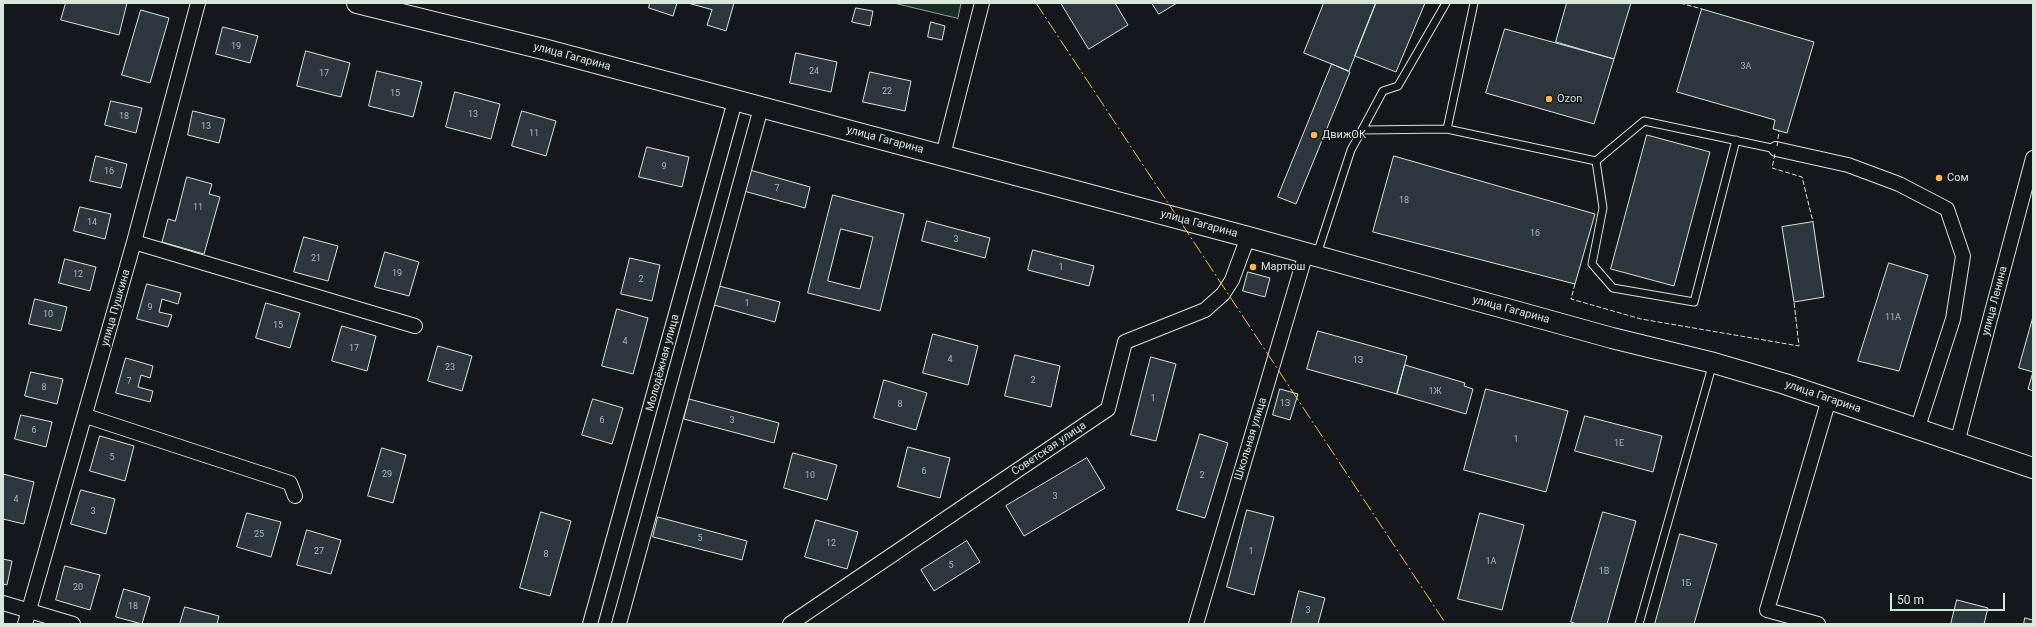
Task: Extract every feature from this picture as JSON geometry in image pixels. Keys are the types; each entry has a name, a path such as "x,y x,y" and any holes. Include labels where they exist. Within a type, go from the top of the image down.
{"main road":[{"name":"улица Гагарина","path":"357,3 547,50 761,108 943,155 1248,237 1612,338 1714,363 1829,399 2033,468"}],"street":[{"name":"улица Пушкина","path":"27,617 86,416 198,3"},
{"path":"943,155 982,3"},
{"name":"Молодёжная улица","path":"590,624 735,101"},
{"path":"619,624 761,108"},
{"path":"1776,149 1848,165 1899,184 1946,209 1963,256 1953,319 1918,430"},
{"name":"улица Ленина","path":"1957,443 2033,158"},
{"name":"Советская улица","path":"790,624 1108,409 1124,342 1205,310 1223,294 1232,280 1248,237"},
{"path":"134,242 416,326"},
{"name":"Школьная улица","path":"1196,624 1311,255"},
{"path":"1818,624 1767,610 1829,399"},
{"path":"86,416 290,482 295,496"},
{"path":"3,602 27,617 73,624"}],"lane":[{"path":"1311,255 1351,150 1383,91 1398,86 1446,3"},
{"path":"1447,129 1474,3"},
{"path":"1596,161 1644,121 1776,149"},
{"path":"1362,130 1447,129 1596,161"},
{"path":"1596,161 1603,208 1592,264 1613,288 1694,302 1736,140"},
{"path":"1639,624 1714,363"}],"green space":[{"path":"894,3 961,3 958,18"}],"building":[{"path":"66,3 127,3 119,35 61,20"},
{"path":"650,3 677,3 673,16 649,8"},
{"path":"688,3 734,3 726,31 707,25 712,10"},
{"path":"1061,3 1115,3 1128,25 1089,49"},
{"path":"1152,3 1177,3 1159,14"},
{"path":"1324,3 1376,3 1349,71 1304,53"},
{"path":"1376,3 1425,3 1396,72 1355,56"},
{"path":"1567,3 1631,3 1614,59 1556,42"},
{"path":"856,8 873,11 870,26 852,22"},
{"path":"1702,9 1814,42 1787,133 1773,129 1775,120 1677,92"},
{"path":"141,10 169,18 150,83 122,75"},
{"path":"931,22 945,26 942,40 928,37"},
{"path":"223,27 258,36 250,63 216,54"},
{"path":"1505,29 1614,59 1594,124 1486,93"},
{"path":"306,51 350,63 341,97 297,86"},
{"path":"796,53 837,62 831,92 790,83"},
{"name":"ДвижОК","path":"1332,64 1350,72 1296,204 1278,197"},
{"path":"377,71 422,82 413,117 369,106"},
{"path":"870,72 911,81 905,111 863,102"},
{"path":"455,92 500,104 491,139 446,127"},
{"path":"111,101 142,108 136,133 105,125"},
{"path":"193,111 225,119 219,143 188,135"},
{"path":"522,111 556,121 546,156 512,146"},
{"path":"1647,135 1710,152 1674,286 1611,269"},
{"path":"647,147 689,157 682,187 639,177"},
{"path":"96,156 127,164 121,188 90,181"},
{"path":"1394,156 1595,214 1575,284 1373,232"},
{"path":"750,170 810,187 805,208 744,191"},
{"path":"187,177 212,184 209,194 220,197 204,254 162,242 168,219 175,221"},
{"path":"833,195 904,214 880,311 808,293","holes":["841,229 873,237 860,289 828,281"]},
{"path":"80,207 111,214 105,239 74,231"},
{"path":"927,221 990,238 985,258 922,241"},
{"path":"1813,222 1824,297 1794,302 1782,227"},
{"path":"304,237 338,246 328,281 294,272"},
{"path":"1033,250 1094,266 1089,286 1028,270"},
{"path":"385,252 419,262 409,296 375,287"},
{"path":"630,258 660,265 652,301 621,294"},
{"path":"65,259 96,267 90,291 59,283"},
{"path":"1889,263 1928,275 1899,371 1858,361"},
{"path":"1248,272 1270,278 1265,297 1243,291"},
{"path":"147,284 181,293 178,304 162,299 159,312 172,315 168,327 137,319"},
{"path":"719,286 780,302 775,322 714,305"},
{"path":"35,299 67,307 61,331 29,324"},
{"path":"266,303 300,313 290,348 256,338"},
{"path":"617,309 648,318 633,374 602,366"},
{"path":"2033,317 2033,372 2019,368"},
{"path":"342,326 376,336 367,371 332,361"},
{"path":"1318,331 1407,356 1397,394 1307,369"},
{"path":"933,334 978,346 968,385 923,373"},
{"path":"438,346 472,356 462,391 428,381"},
{"path":"1015,355 1060,366 1051,407 1005,396"},
{"path":"1151,357 1176,364 1156,441 1131,435"},
{"path":"126,358 153,366 150,378 141,375 138,387 153,391 150,402 116,393"},
{"path":"1405,365 1465,383 1464,386 1473,389 1466,414 1397,394"},
{"path":"31,372 63,379 57,404 25,396"},
{"path":"2033,372 2033,391 2028,389"},
{"path":"884,380 927,393 916,430 874,418"},
{"path":"1280,389 1298,394 1290,420 1273,415"},
{"path":"1486,389 1568,411 1546,492 1464,470"},
{"path":"593,399 623,408 612,444 582,435"},
{"path":"689,399 779,423 774,443 684,419"},
{"path":"21,415 52,422 46,447 15,439"},
{"path":"1585,416 1662,436 1653,472 1575,451"},
{"path":"1200,434 1228,443 1205,518 1177,510"},
{"path":"100,436 134,446 125,481 90,471"},
{"path":"908,447 950,458 940,498 898,487"},
{"path":"382,448 406,455 393,503 368,496"},
{"path":"793,453 837,465 827,500 784,488"},
{"path":"1087,458 1105,488 1024,536 1006,506"},
{"path":"3,474 34,482 24,524 3,519"},
{"path":"81,490 115,499 106,534 71,524"},
{"path":"1247,510 1274,517 1254,595 1227,587"},
{"path":"541,512 571,521 550,596 520,588"},
{"path":"1603,512 1636,521 1607,624 1577,624 1571,622"},
{"path":"247,513 281,522 271,557 237,547"},
{"path":"1480,513 1524,525 1502,610 1458,599"},
{"path":"658,517 747,541 742,560 653,537"},
{"path":"816,520 858,532 847,569 805,557"},
{"path":"307,530 341,540 331,574 297,565"},
{"path":"1680,534 1717,544 1694,624 1655,624"},
{"path":"967,541 980,562 934,591 921,570"},
{"path":"3,559 12,561 7,585 3,584"},
{"path":"65,566 100,575 90,610 56,600"},
{"path":"124,589 150,597 142,624 116,617"},
{"path":"1299,591 1325,598 1318,624 1291,624"},
{"path":"1957,600 1988,608 1984,624 1951,624"},
{"path":"185,607 219,616 217,624 180,624"},
{"path":"2025,618 2033,620 2033,624 2024,624"}],"fence":[{"path":"1680,3 1702,9"},
{"path":"1777,146 1779,131"},
{"path":"1775,154 1772,168 1802,177 1813,222"},
{"path":"1575,284 1571,299 1641,319 1799,346 1794,302"}],"power":[{"path":"1036,3 1446,624"}],"place":[{"name":"Ozon","path":"1549,99"},
{"name":"ДвижОК","path":"1314,135"},
{"name":"Сом","path":"1939,178"},
{"name":"Мартюш","path":"1253,267"}]}
